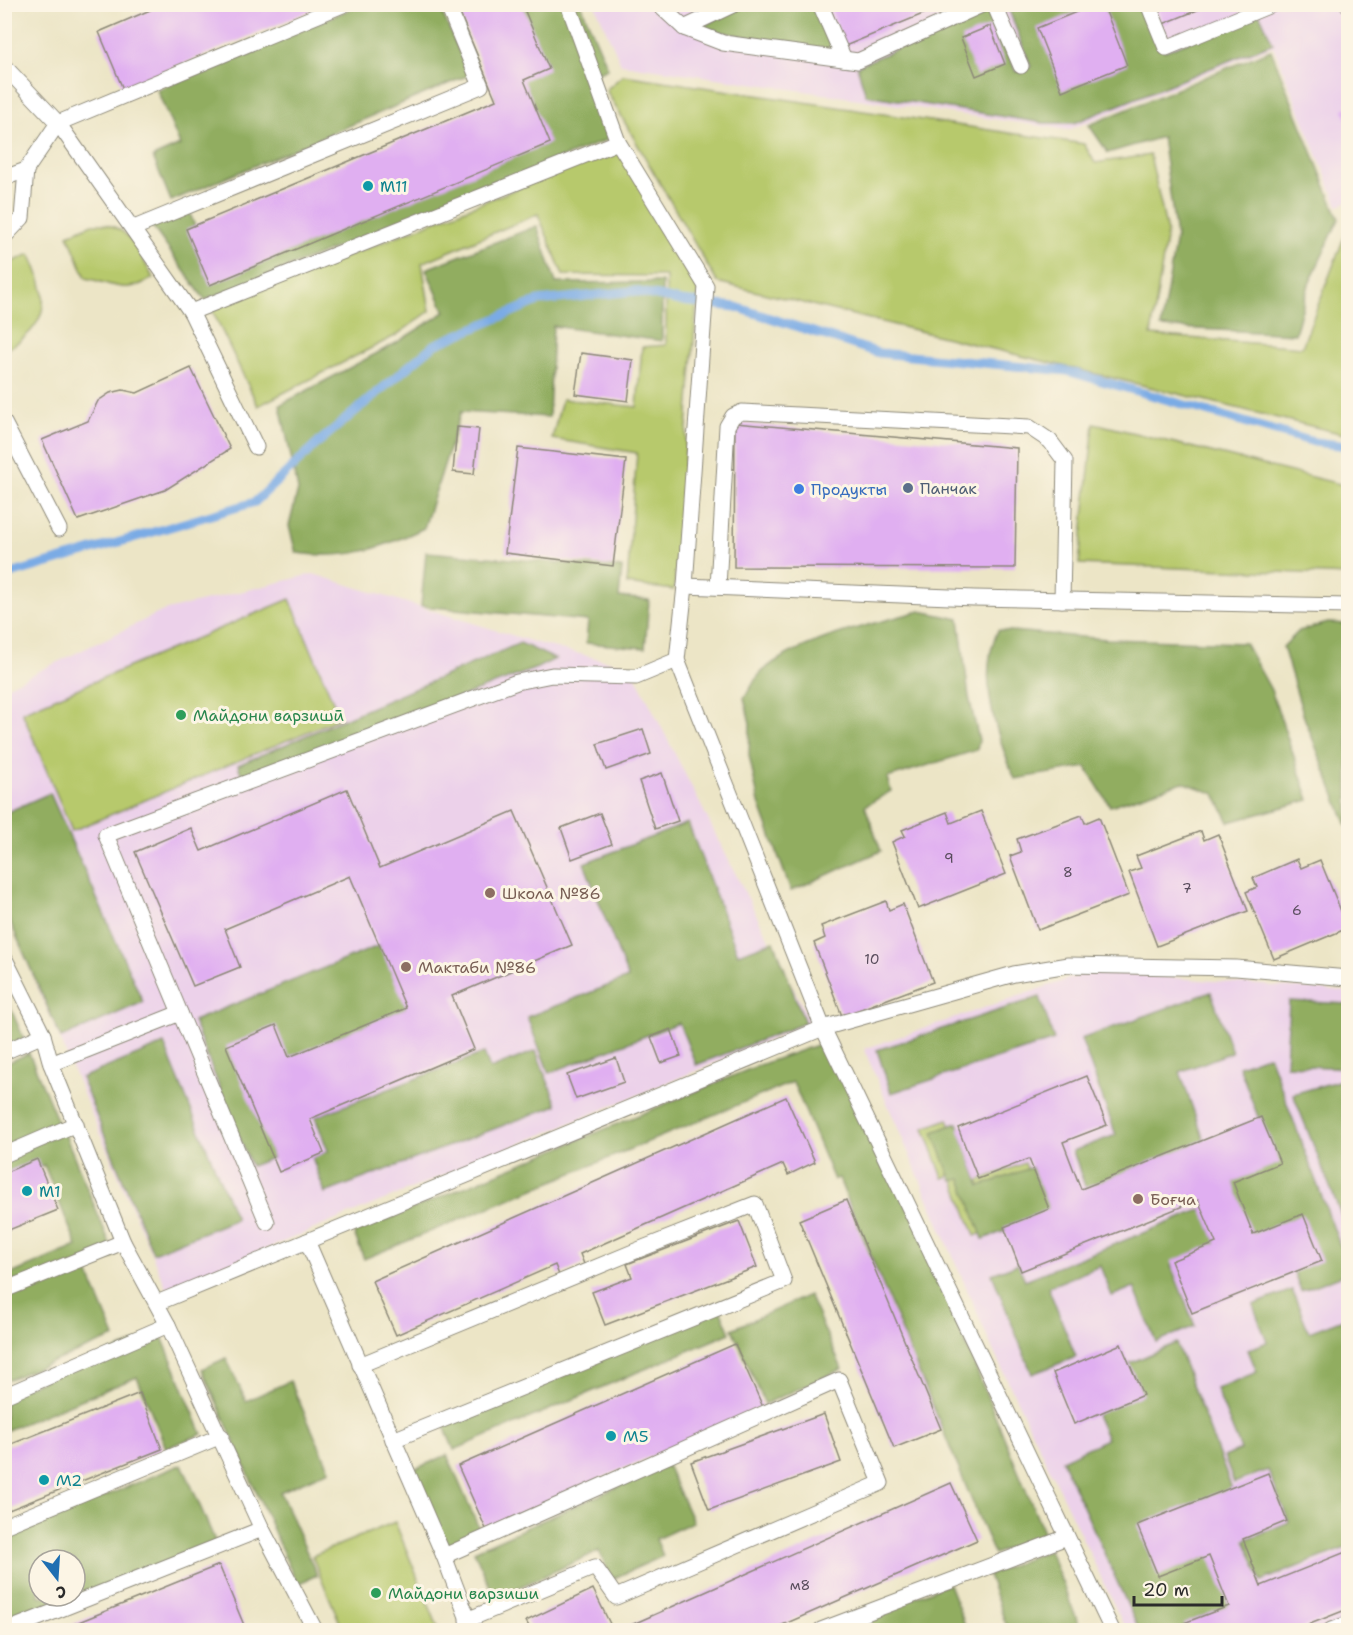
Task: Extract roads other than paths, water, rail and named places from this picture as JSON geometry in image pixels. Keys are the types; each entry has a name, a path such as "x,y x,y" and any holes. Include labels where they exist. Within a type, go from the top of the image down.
{"lane":[{"path":"4,237 22,218 26,170 58,123 345,4"},
{"path":"134,228 481,86 447,4"},
{"path":"568,4 618,142 706,285 685,586 677,660 823,1028 1112,1630"},
{"path":"658,4 684,28 723,43 858,61 984,4"},
{"path":"684,28 735,4"},
{"path":"820,4 844,58"},
{"path":"994,4 1021,66"},
{"path":"1148,4 1166,48 1273,4"},
{"path":"4,66 58,123 192,312 256,447"},
{"path":"192,312 618,142"},
{"path":"4,178 26,170"},
{"path":"718,587 727,426 733,416 742,412 1029,427 1050,441 1065,460 1062,600"},
{"path":"4,423 59,529"},
{"path":"685,586 1062,600 1348,606"},
{"path":"267,1222 106,835 517,682 552,675 636,677 677,660"},
{"path":"4,957 43,1035 51,1064 123,1242 168,1325 310,1629"},
{"path":"157,1303 823,1028 1014,974 1068,965 1236,968 1348,978"},
{"path":"51,1064 180,1013"},
{"path":"4,1052 43,1035"},
{"path":"4,1155 76,1124"},
{"path":"360,1365 755,1204 784,1281 393,1440"},
{"path":"307,1241 444,1556 469,1625 595,1567 616,1597 881,1483 839,1380 444,1556"},
{"path":"4,1290 123,1242"},
{"path":"4,1396 168,1325"},
{"path":"4,1526 221,1436"},
{"path":"8,1630 262,1529"},
{"path":"821,1630 1067,1537"},
{"path":"1331,1630 1348,1624"}],"waterway":[{"path":"4,576 255,502 321,440 434,345 538,301 634,291 681,301 736,307 879,353 1067,371 1314,442 1348,446"}],"place":[{"name":"M11","path":"368,186"},
{"name":"Панчак","path":"908,488"},
{"name":"Продукты","path":"799,489"},
{"name":"Майдони варзишӣ","path":"181,715"},
{"name":"Школа №86","path":"490,893"},
{"name":"Мактаби №86","path":"406,967"},
{"name":"M1","path":"27,1191"},
{"name":"Боғча","path":"1138,1199"},
{"name":"М5","path":"611,1436"},
{"name":"М2","path":"44,1480"},
{"name":"Майдони варзиши","path":"376,1593"}]}
